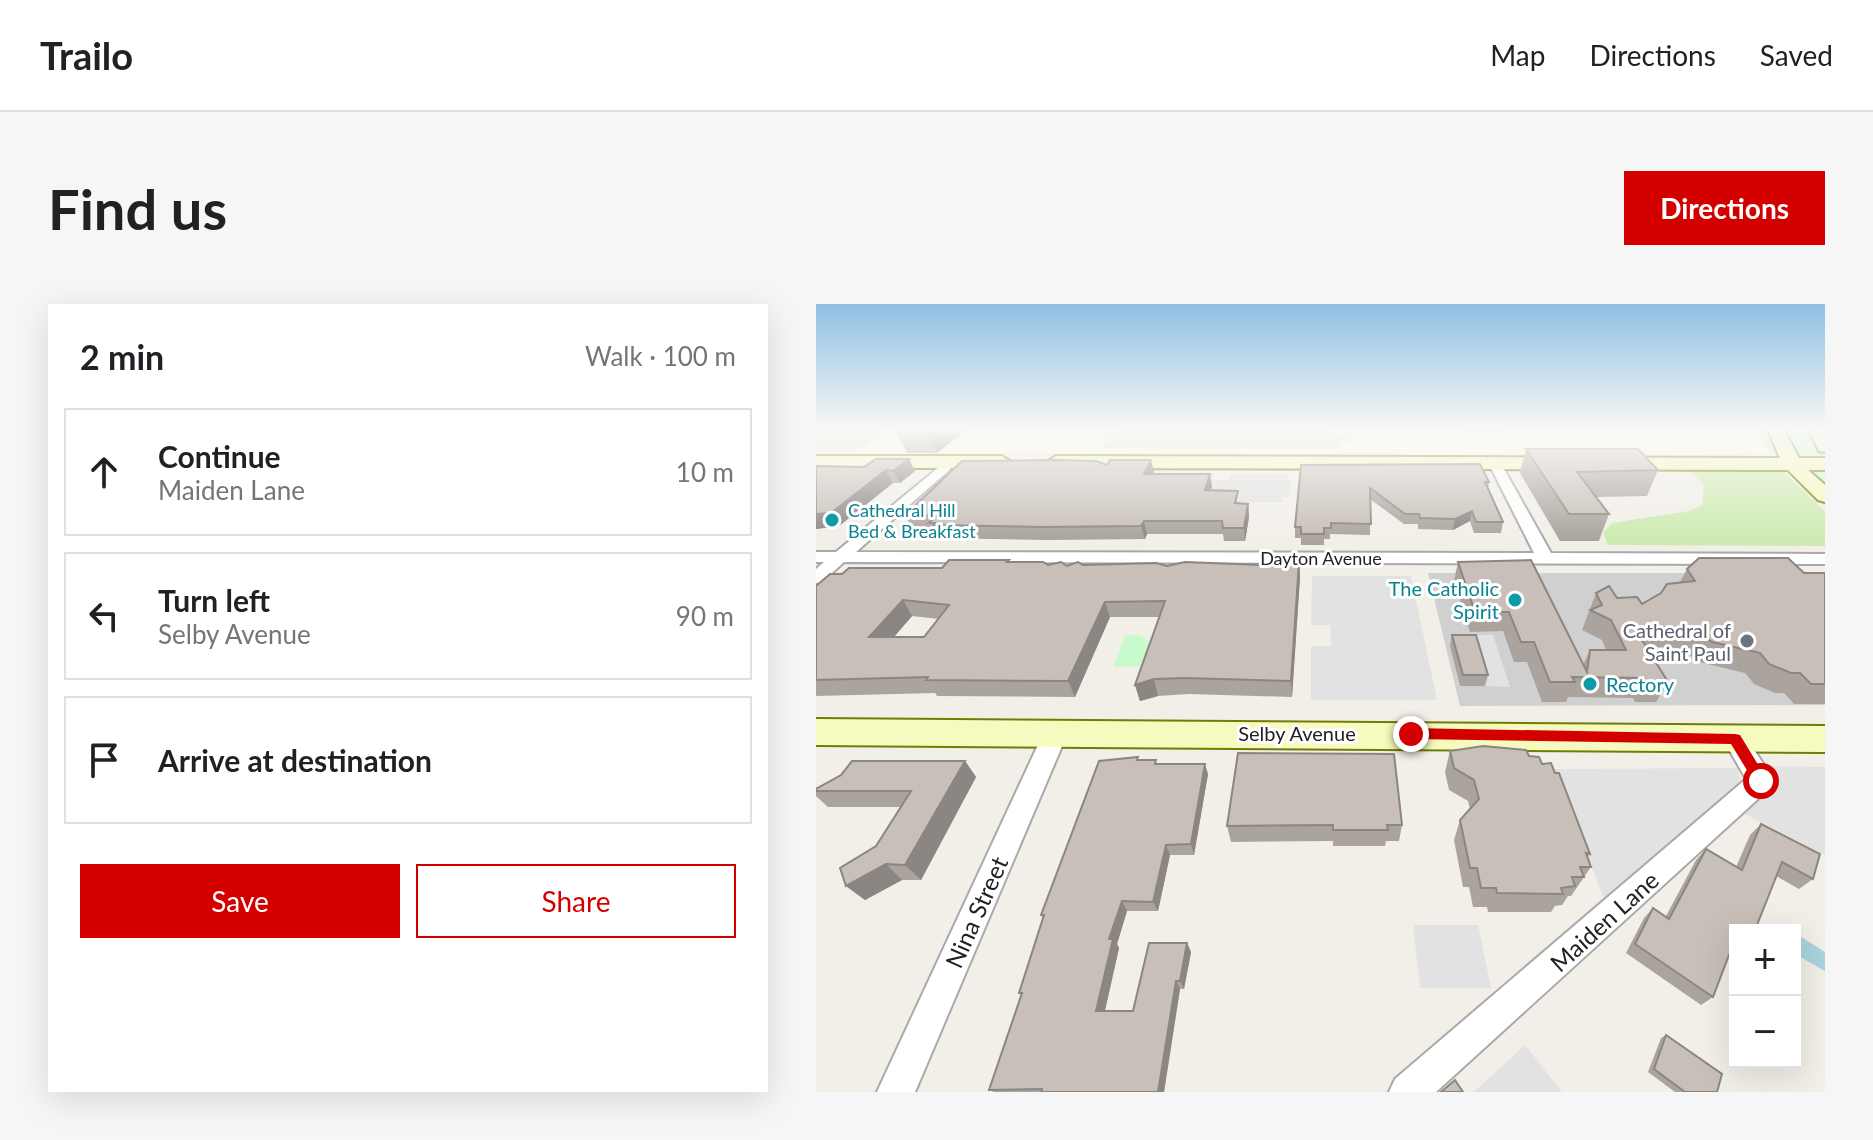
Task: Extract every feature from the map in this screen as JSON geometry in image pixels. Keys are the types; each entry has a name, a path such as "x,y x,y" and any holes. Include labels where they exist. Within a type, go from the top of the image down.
{"street":[{"path":"816,578 944,467"},
{"path":"1497,467 1545,558"},
{"path":"1796,467 1825,496"},
{"name":"Dayton Avenue","path":"816,557 1825,559"},
{"name":"Selby Avenue","path":"816,732 1825,739"},
{"name":"Nina Street","path":"896,1092 1056,732"},
{"name":"Maiden Lane","path":"1408,1092 1761,781 1735,739"}],"shaded area":[{"path":"1185,474 1215,474 1213,480 1229,480 1231,474 1286,474 1291,481 1289,497 1283,497 1282,502 1222,502 1209,496 1212,485 1181,485"},
{"path":"1428,573 1825,573 1825,705 1460,706"},
{"path":"1312,576 1411,576 1437,700 1311,700 1311,646 1331,646 1330,625 1311,625"},
{"path":"1470,635 1493,635 1510,687 1485,686"},
{"path":"1766,766 1825,767 1825,855 1743,813 1778,785"},
{"path":"1738,768 1740,784 1606,904 1554,769"},
{"path":"1413,925 1478,925 1491,988 1420,988"},
{"path":"1525,1045 1562,1092 1474,1092"}],"green space":[{"path":"1783,467 1825,467 1825,506"},
{"path":"1690,471 1783,471 1825,511 1825,546 1608,545 1603,533 1612,523 1689,511 1702,505 1704,485"},
{"path":"1125,635 1141,635 1151,644 1143,667 1113,667"}],"water":[{"path":"1801,937 1825,952 1825,971 1801,957"}],"building":[{"path":"816,467 899,467 893,471 886,470 831,513 816,514"},
{"path":"956,467 1148,467 1144,474 1210,474 1205,490 1238,491 1235,503 1248,504 1244,528 1223,528 1222,521 1144,521 1141,526 934,525 936,523 929,523 936,516 905,515"},
{"path":"1301,467 1481,467 1503,522 1476,522 1472,511 1455,519 1420,518 1419,514 1405,514 1370,488 1371,524 1331,523 1331,528 1324,528 1324,534 1301,534 1301,527 1295,527"},
{"path":"1538,467 1655,467 1658,470 1577,472 1609,514 1569,514"},
{"path":"1699,558 1788,558 1804,573 1825,573 1825,684 1811,684 1800,673 1791,673 1769,664 1760,653 1712,642 1683,627 1634,627 1668,682 1647,682 1644,678 1572,677 1575,682 1550,682 1534,642 1521,642 1509,612 1475,612 1458,562 1531,560 1587,672 1590,650 1626,650 1611,620 1590,610 1602,605 1596,593 1609,586 1617,598 1637,597 1642,604 1661,593 1667,584 1695,581 1687,569"},
{"path":"949,560 1009,560 1007,562 1043,562 1048,565 1061,562 1067,566 1078,562 1083,565 1156,563 1167,566 1185,562 1262,565 1299,562 1291,681 1186,678 1154,679 1135,685 1165,601 1105,602 1068,681 926,680 928,677 816,680 816,586 830,574 842,574 849,568 942,568","holes":["903,600 949,605 924,637 869,637"]},
{"path":"1452,635 1476,635 1488,675 1463,675"},
{"path":"1483,746 1526,750 1529,756 1539,757 1542,764 1551,763 1555,773 1559,773 1590,854 1586,853 1591,867 1580,867 1584,877 1572,877 1575,886 1561,888 1563,894 1497,893 1496,888 1481,888 1477,868 1470,868 1460,820 1479,799 1474,780 1454,768 1450,751"},
{"path":"1238,753 1394,754 1402,825 1387,825 1388,830 1333,830 1333,825 1227,826"},
{"path":"1138,757 1137,760 1156,760 1155,764 1205,764 1191,844 1166,845 1153,902 1122,901 1109,939 1113,939 1096,1011 1133,1011 1149,943 1187,943 1180,981 1176,981 1158,1092 989,1090 1022,993 1019,993 1044,915 1041,915 1099,761"},
{"path":"852,761 965,761 905,865 886,864 846,886 840,868 876,846 911,791 816,791 841,775"},
{"path":"1761,824 1820,854 1813,879 1782,862 1757,924 1729,924 1729,955 1713,997 1635,944 1653,908 1669,919 1706,849 1742,870"},
{"path":"1666,1035 1722,1074 1717,1092 1685,1092 1654,1069"},
{"path":"1455,1080 1463,1092 1441,1092"}],"place":[{"name":"Cathedral Hill Bed & Breakfast","path":"832,520"},
{"name":"The Catholic Spirit","path":"1515,600"},
{"name":"Cathedral of Saint Paul","path":"1747,641"},
{"name":"Rectory","path":"1590,684"}],"route":[{"path":"1411,734 1735,739 1761,781"}]}
